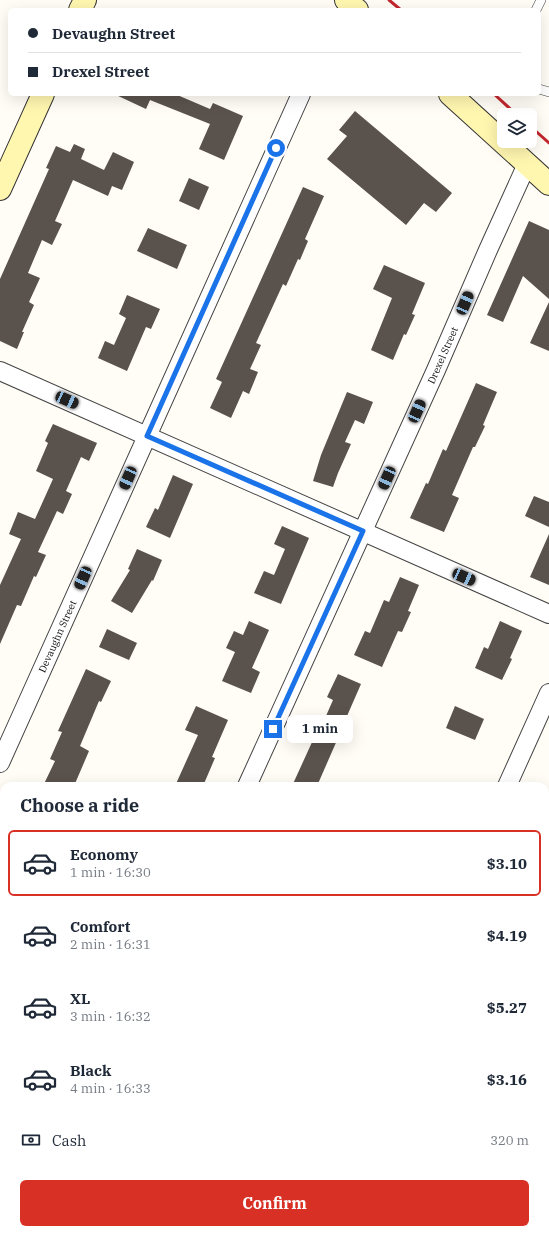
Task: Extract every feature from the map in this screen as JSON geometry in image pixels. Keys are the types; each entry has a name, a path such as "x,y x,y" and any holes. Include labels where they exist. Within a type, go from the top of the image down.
{"main road":[{"path":"344,0 354,8"},
{"path":"0,189 42,96"},
{"path":"452,96 549,184"}],"street":[{"name":"Devaughn Street","path":"0,763 299,96"},
{"name":"Drexel Street","path":"249,782 436,370 527,164"},
{"path":"0,371 549,614"},
{"path":"509,782 549,692"}],"building":[{"path":"118,96 180,96 210,109 213,103 243,116 224,160 199,149 210,124 150,100 146,109"},
{"path":"355,111 452,193 436,212 424,203 406,225 327,159 347,136 339,130"},
{"path":"74,144 85,149 81,159 104,170 113,152 134,162 122,190 112,186 108,196 73,180 55,221 62,224 52,245 42,240 28,273 40,278 29,302 34,305 22,332 24,332 17,349 0,341 0,279 49,169 46,168 56,146 70,152"},
{"path":"189,178 209,187 199,210 179,201"},
{"path":"303,187 324,196 305,239 308,241 300,260 298,259 286,286 283,284 256,343 261,345 250,369 258,372 249,394 243,391 231,418 210,408 222,382 216,379"},
{"path":"529,221 549,230 549,299 523,276 503,322 487,315"},
{"path":"148,228 187,245 177,269 137,251"},
{"path":"384,265 425,283 412,314 415,315 406,335 404,334 393,360 371,350 392,298 373,289"},
{"path":"127,295 160,309 151,329 146,327 127,371 98,358 105,341 114,345 126,318 119,314"},
{"path":"549,302 549,351 530,343"},
{"path":"476,383 497,392 483,425 485,426 475,447 473,447 452,495 459,498 444,532 410,518 426,483 428,484 443,449 446,451"},
{"path":"347,392 373,402 364,424 355,420 345,442 351,444 333,487 313,481 321,455"},
{"path":"53,424 97,443 89,461 81,457 66,491 72,494 63,514 57,511 38,552 46,555 36,577 34,576 21,606 17,605 0,644 0,585 21,539 9,534 18,512 35,519 53,479 36,471 48,443 45,441"},
{"path":"173,475 193,484 170,538 146,527 155,508 158,510"},
{"path":"534,496 549,502 549,527 525,516"},
{"path":"282,526 309,538 281,604 254,593 264,571 274,575 285,549 274,544"},
{"path":"549,534 549,585 530,577"},
{"path":"137,549 162,560 153,581 152,580 132,613 111,601 130,570 128,569"},
{"path":"400,577 419,585 408,611 411,612 402,632 398,631 382,667 354,655 365,631 370,633 384,600 389,602"},
{"path":"249,621 269,630 252,668 260,672 251,693 222,681 235,652 226,648 234,631 243,635"},
{"path":"500,621 522,631 510,658 512,659 502,680 475,668 484,647 488,649"},
{"path":"107,629 137,643 129,660 99,647"},
{"path":"86,669 111,681 101,702 99,701 80,746 89,751 76,782 45,782 55,761 50,759 62,732 58,731"},
{"path":"338,674 361,684 347,716 349,717 319,782 294,782 313,740 315,741 333,700 327,697"},
{"path":"196,706 228,720 212,757 215,758 205,782 177,782 198,735 185,730"},
{"path":"455,706 484,719 475,740 446,728"}],"railway":[{"path":"389,0 399,8"},
{"path":"496,96 509,108"},
{"path":"537,132 549,143"}],"route":[{"path":"273,729 363,531 147,436 276,148"}]}
